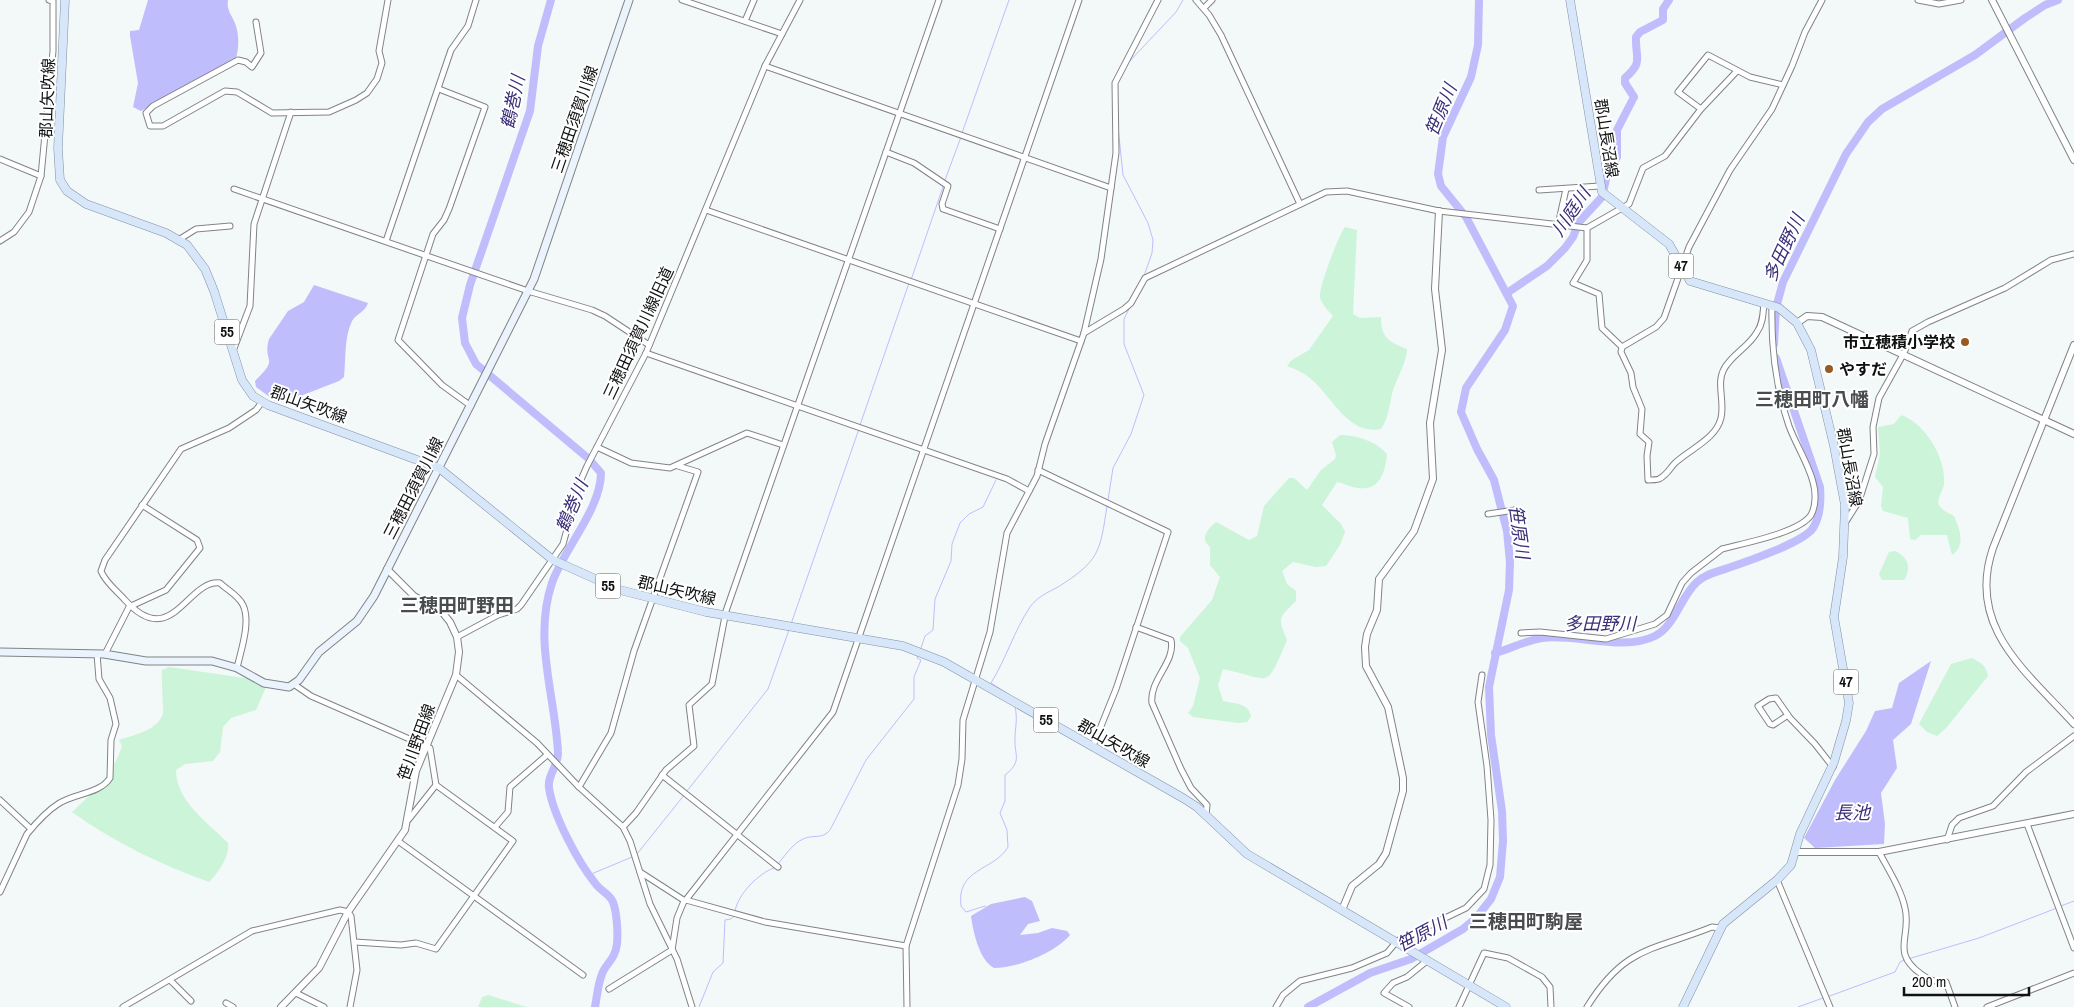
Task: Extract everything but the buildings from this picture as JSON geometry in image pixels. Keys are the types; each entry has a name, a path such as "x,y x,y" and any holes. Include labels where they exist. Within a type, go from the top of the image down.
{"main road":[{"name":"郡山矢吹線","path":"64,0 58,148 60,180 67,191 86,204 180,239 205,269 242,380 247,390 262,402 439,468 556,562 613,588 651,600 917,651 944,662 1183,798 1206,816 1247,854 1506,1007"},
{"name":"三穂田須賀川線","path":"295,685 319,652 353,625 365,611 528,292 629,0"},
{"name":"郡山長沼線","path":"1570,0 1602,192 1607,198 1669,244 1690,281 1768,304 1794,320 1811,350 1843,488 1845,524 1843,557 1834,617 1849,703 1846,721 1832,767 1800,834 1790,865 1778,880 1720,928 1683,1007"},
{"path":"0,652 101,654 146,661 206,660 237,668 272,685 287,687 295,685"}],"street":[{"path":"0,241 14,232 29,212 41,176 53,51 53,2 49,0"},
{"path":"256,22 261,53 252,68 246,62 238,60 154,106 146,114 148,122 154,127 163,126 225,91 237,92 272,113 329,112 367,93 377,79 382,63 380,51 388,0"},
{"path":"386,241 453,44 468,26 476,0"},
{"path":"682,0 782,34"},
{"path":"745,21 754,0"},
{"name":"三穂田須賀川線旧道","path":"457,637 498,614 517,610 556,562 568,532 580,482 650,345 765,66 800,0"},
{"path":"623,827 636,813 662,775 694,746 689,705 712,684 725,615 939,0"},
{"path":"609,989 672,948 677,918 685,901 829,719 1079,0"},
{"path":"907,1007 906,946 958,785 962,759 962,720 976,680 995,610 1006,534 1030,491 1084,333 1104,241 1117,144 1115,83 1158,0"},
{"path":"1196,0 1204,8 1221,35 1300,204"},
{"path":"1204,8 1212,0"},
{"path":"1622,347 1660,323 1666,312 1689,247 1730,170 1767,118 1808,25 1822,0"},
{"path":"1918,0 1939,4 1961,0"},
{"path":"1992,0 2002,24 2074,160"},
{"path":"1701,109 1678,92 1705,57 1710,55 1750,77 1783,85"},
{"path":"765,66 1111,188"},
{"path":"1084,333 1124,309 1130,303 1142,281 1146,278 1326,192 1347,192 1439,211 1470,213 1585,228 1612,212 1622,209 1631,202 1643,168 1666,156 1701,109 1736,71"},
{"path":"439,89 485,107 449,209 444,220 434,232 398,340 442,385 471,406"},
{"path":"233,351 250,306 252,238 262,199 291,112"},
{"path":"886,152 914,163 948,186 942,209 1000,229"},
{"path":"0,159 41,176"},
{"path":"1539,190 1566,190 1600,186"},
{"path":"234,189 528,292 601,313 650,345"},
{"path":"1558,225 1566,190"},
{"path":"706,210 1081,341"},
{"path":"1342,910 1352,886 1379,864 1386,853 1403,791 1403,774 1388,707 1366,666 1365,647 1367,634 1377,610 1379,579 1414,531 1433,479 1430,423 1442,350 1435,289 1439,211"},
{"path":"180,239 196,229 230,226"},
{"path":"1585,228 1588,260 1573,283 1599,294 1602,328 1622,347"},
{"path":"1845,524 1859,501 1874,454 1873,427 1879,398 1904,353 1910,334 1920,326 2005,288 2051,260 2074,254"},
{"path":"1622,347 1621,352 1631,373 1633,387 1642,409 1640,434 1649,442 1647,477 1648,480 1659,479 1666,475 1676,462 1702,442 1716,428 1721,419 1723,399 1720,378 1724,368 1757,333 1768,304"},
{"path":"1521,633 1540,632 1606,639 1655,624 1666,615 1682,583 1714,554 1722,549 1794,528 1811,515 1816,496 1814,482 1789,425 1778,384 1768,304"},
{"path":"1794,320 1815,315 1904,353 2074,434"},
{"path":"2074,345 1990,557 1985,580 1990,617 2002,643 2074,724"},
{"path":"646,352 1007,479 1030,491"},
{"path":"237,668 243,640 245,614 242,603 220,583 206,587 164,618 150,618 130,606 100,571 105,560 180,449 229,428 256,410 262,402"},
{"path":"597,447 635,464 670,468 747,433 783,445"},
{"path":"579,787 611,733 622,689 651,600 698,472 678,466"},
{"path":"1038,470 1167,530 1168,536 1116,689 1093,746"},
{"path":"0,892 5,878 31,829 60,802 103,786 110,778 111,740 116,724 110,698 99,679 101,654 130,606 166,590 201,546 197,540 142,505"},
{"path":"1488,514 1515,510"},
{"name":"笹川野田線","path":"281,1007 319,968 348,912 398,841 409,819 415,777 456,675 459,652 457,637 450,622 442,612 414,596 387,569"},
{"path":"1136,627 1169,639 1172,643 1164,670 1152,693 1152,703 1189,785 1207,805 1206,816"},
{"path":"456,675 537,743 579,787 623,827 650,904 672,948 692,1007"},
{"path":"1276,1007 1283,995 1300,981 1352,968 1376,958 1391,950 1398,942 1466,908 1480,896 1486,886 1490,865 1491,820 1487,766 1478,702 1482,675"},
{"path":"295,685 300,690 430,748 436,785 513,841 435,950 416,943 401,945 354,942"},
{"path":"1788,715 1773,725 1770,724 1758,706 1775,697 1832,767"},
{"path":"1947,840 1952,825 1959,818 1993,806 2026,772 2057,746 2074,736"},
{"path":"495,827 508,812 510,787 547,755"},
{"path":"662,775 778,867"},
{"path":"409,819 436,785"},
{"path":"0,800 31,829"},
{"path":"1795,852 1878,852 2074,814"},
{"path":"2027,824 2074,948"},
{"path":"398,841 583,975"},
{"path":"1878,852 1899,889 1906,908 1903,955 1908,964 1923,976 1931,981 1946,982 1955,1007"},
{"path":"640,872 685,901 765,922 906,946"},
{"path":"1778,880 1830,1007"},
{"path":"123,1007 252,931 340,910 348,912 351,916 357,970 350,1007"},
{"path":"1587,1007 1611,974 1638,954 1712,927 1720,928"},
{"path":"1459,1007 1484,953 1508,958 1546,980 1550,986 1551,1007"},
{"path":"1409,1007 1384,993 1393,983 1407,977 1427,959"},
{"path":"1987,1007 2074,973"},
{"path":"170,980 191,1001"},
{"path":"296,993 324,1007"},
{"path":"226,1003 232,1007"}],"green space":[{"path":"1345,227 1357,230 1353,314 1360,318 1381,317 1384,335 1395,344 1407,349 1404,364 1394,387 1386,419 1381,429 1369,429 1350,421 1311,379 1300,371 1287,366 1292,360 1309,350 1333,316 1325,307 1320,297 1330,261 1338,239"},
{"path":"1901,415 1910,419 1926,433 1938,453 1944,473 1944,483 1938,502 1940,507 1954,516 1960,537 1959,547 1952,555 1947,535 1921,535 1915,540 1910,539 1908,518 1883,511 1881,506 1883,487 1875,477 1880,454 1878,427 1894,424"},
{"path":"1340,435 1353,436 1365,440 1382,449 1387,454 1383,474 1376,484 1371,487 1354,487 1337,482 1322,505 1341,524 1345,532 1340,545 1326,566 1316,567 1293,562 1282,571 1287,584 1296,591 1296,601 1281,618 1287,640 1270,675 1265,678 1259,678 1223,669 1218,685 1223,701 1240,704 1247,708 1251,716 1247,722 1238,723 1193,717 1188,713 1193,706 1200,678 1188,648 1180,641 1180,637 1212,600 1220,577 1210,565 1210,547 1205,540 1206,534 1216,522 1249,540 1257,536 1264,506 1289,478 1294,478 1307,490 1321,470 1335,459 1336,455 1332,442"},
{"path":"1895,551 1906,560 1908,571 1906,576 1904,580 1882,580 1879,574 1889,552"},
{"path":"1972,658 1983,665 1988,676 1946,728 1937,736 1927,732 1919,724 1951,664"},
{"path":"169,667 251,679 266,687 256,710 231,718 223,727 220,752 213,761 185,764 176,770 177,781 187,801 202,819 228,843 225,859 209,882 138,852 72,812 95,790 108,774 122,746 119,740 144,731 156,725 160,720 163,714 162,670"},
{"path":"488,995 527,1007 478,1007 482,997"}],"water":[{"path":"148,0 228,0 229,10 237,30 238,46 236,58 141,111 133,107 138,83 130,31 139,30"},
{"path":"314,285 368,303 354,318 349,328 346,341 344,377 339,381 285,402 275,401 256,387 255,381 269,363 267,347 269,339 288,311 304,302"},
{"name":"長池","path":"1931,661 1911,724 1893,740 1897,768 1881,793 1885,824 1884,844 1815,848 1804,838 1835,780 1866,731 1875,711 1892,708 1899,683"},
{"path":"1025,897 1032,901 1040,921 1028,924 1020,935 1038,933 1052,928 1067,931 1070,935 1055,948 1035,958 1013,965 994,968 984,959 975,937 971,916 991,904"}],"waterway":[{"name":"鶴巻川","path":"551,0 538,46 530,111 470,285 462,318 465,343 476,364 589,459 601,473 595,501 557,570 552,583 544,625 547,667 558,752 557,761 549,783 551,799 574,851 597,886 613,902 616,917 616,949 602,974 595,1007"},
{"path":"962,133 1009,0"},
{"path":"1128,63 1176,12 1183,0"},
{"name":"笹原川","path":"1308,1007 1370,973 1411,959 1463,929 1476,918 1491,899 1500,877 1503,841 1502,811 1491,735 1489,687 1509,590 1510,562 1507,531 1494,480 1477,449 1461,412 1466,388 1505,330 1513,306 1466,217 1441,186 1438,174 1443,137 1471,77 1478,45 1479,0"},
{"name":"川庭川","path":"1507,293 1547,266 1565,248 1573,237 1579,222 1602,197 1608,170 1617,157 1617,130 1634,97 1625,83 1625,78 1637,64 1636,37 1640,32 1663,20 1663,9 1669,0"},
{"name":"多田野川","path":"1774,344 1776,308 1783,282 1846,154 1868,122 1882,109 1975,55 2025,18 2045,5 2058,0"},
{"path":"1118,127 1123,175 1148,223 1153,240 1152,253 1144,276"},
{"path":"945,180 961,137"},
{"path":"911,280 944,184"},
{"path":"860,425 909,283"},
{"path":"1108,500 1113,468 1131,434 1144,395 1124,344 1124,319 1130,307"},
{"name":"多田野川","path":"1495,653 1542,638 1555,637 1628,642 1655,636 1668,625 1686,595 1700,579 1787,545 1813,528 1820,508 1820,487 1776,358"},
{"path":"791,624 859,429"},
{"path":"921,648 925,636 933,630 935,599 951,561 952,544 960,523 969,514 983,507 996,480"},
{"path":"1010,695 991,683 1019,626 1030,607 1036,601 1072,578 1090,562 1099,545 1107,506"},
{"path":"687,791 768,689 789,630"},
{"path":"777,865 799,841 824,835 830,830 866,760 914,699 914,677 921,660 917,658 918,655"},
{"path":"987,908 985,906 966,912 961,906 961,894 964,884 970,877 1002,855 1008,847 1007,830 1000,813 1005,801 1005,775 1016,762 1015,707"},
{"path":"637,854 685,794"},
{"path":"589,875 632,857"},
{"path":"735,911 740,898 750,885 762,874 774,868"},
{"path":"2061,906 2074,901"},
{"path":"1908,959 1979,938 2057,908"},
{"path":"699,1007 713,972 723,963 725,920 731,919 735,915"},
{"path":"1827,997 1895,972 1900,962 1904,960"},
{"path":"1798,1007 1823,998"}],"place":[{"name":"市立穂積小学校","path":"1965,342"},
{"name":"やすだ","path":"1829,369"}],"district":[{"name":"三穂田町八幡","path":"1812,399"},
{"name":"三穂田町野田","path":"457,605"},
{"name":"三穂田町駒屋","path":"1526,921"}]}
